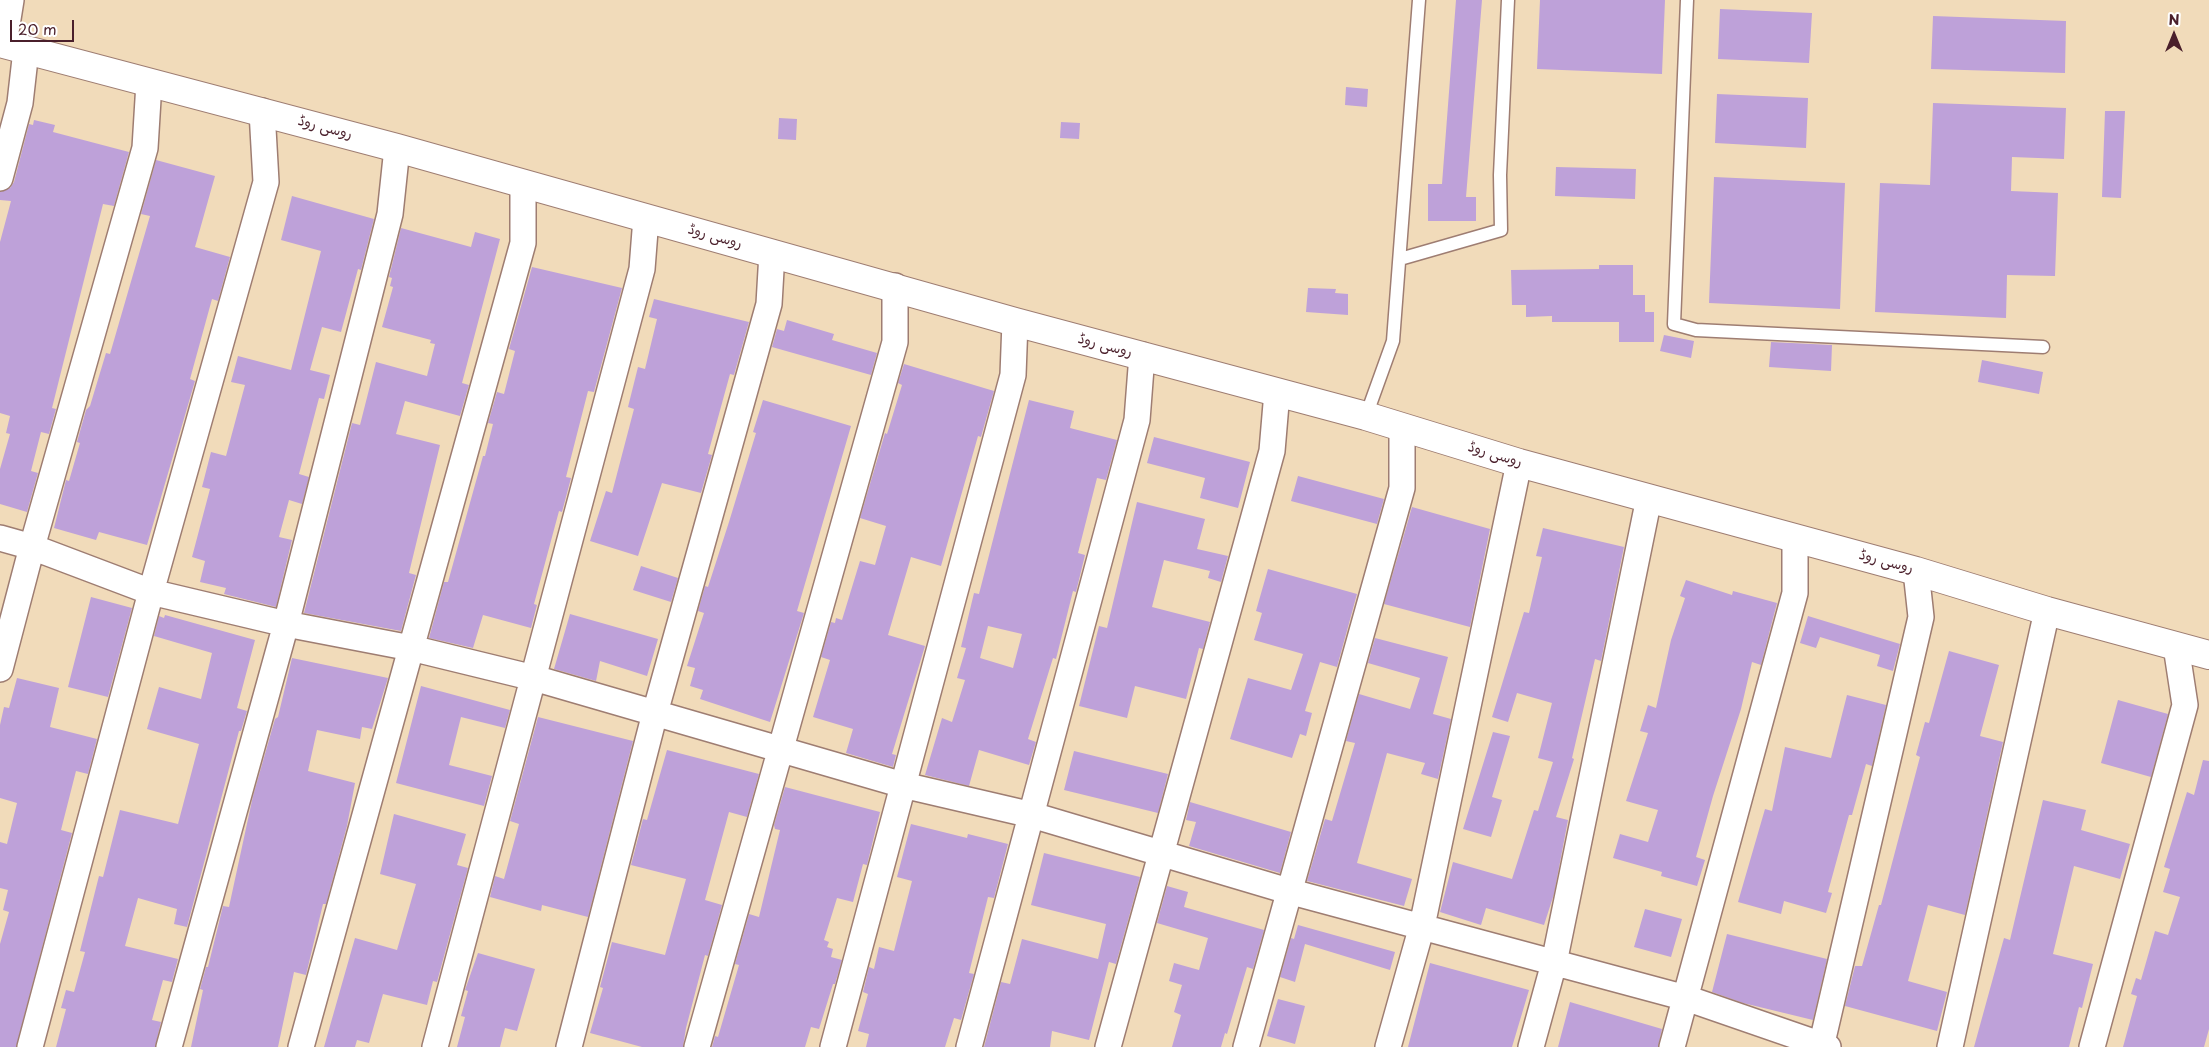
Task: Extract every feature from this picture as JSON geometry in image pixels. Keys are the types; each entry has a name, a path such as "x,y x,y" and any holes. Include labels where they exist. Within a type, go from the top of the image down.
{"main road":[{"name":"روسی روڈ","path":"10,46 262,111 895,286 1016,322 1366,416 1519,463 1916,571 2209,655"}],"street":[{"path":"0,178 20,103 10,46 11,0"},
{"path":"0,670 32,547 145,148 149,83"},
{"path":"30,1047 150,592 266,182 262,111"},
{"path":"169,1047 286,624 390,214 397,148"},
{"path":"301,1047 523,243 523,183"},
{"path":"435,1047 642,269 646,218"},
{"path":"569,1047 655,713 769,304 772,252"},
{"path":"697,1047 895,342 895,286"},
{"path":"833,1047 1012,375 1016,322"},
{"path":"969,1047 1137,420 1142,355"},
{"path":"1108,1047 1272,451 1277,392"},
{"path":"1246,1047 1402,488 1402,427"},
{"path":"1388,1047 1422,926 1519,463"},
{"path":"1531,1047 1554,963 1649,498"},
{"path":"0,538 32,547 150,592 286,624 411,648 534,678 903,785 1032,815 1288,891 1686,998 1824,1047 1921,617 1916,571"},
{"path":"1672,1047 1795,593 1795,538"},
{"path":"1950,1047 2047,610"},
{"path":"2092,1047 2185,705 2176,646"}],"lane":[{"path":"1366,416 1393,341 1419,0"},
{"path":"1400,259 1501,230 1500,175 1508,0"},
{"path":"1687,0 1674,324 1696,330 2044,347"}],"building":[{"path":"1456,0 1482,0 1466,197 1476,197 1476,221 1428,221 1428,184 1442,184"},
{"path":"1540,0 1665,0 1662,74 1537,69"},
{"path":"1720,9 1812,13 1809,63 1718,59"},
{"path":"1933,16 2066,21 2065,73 1931,69"},
{"path":"1346,87 1368,89 1367,107 1345,105"},
{"path":"1717,94 1808,98 1806,148 1715,143"},
{"path":"1933,103 2066,108 2064,159 2012,157 2011,191 2058,193 2055,276 2007,275 2006,318 1875,312 1880,183 1930,185"},
{"path":"2105,111 2125,111 2121,198 2102,197"},
{"path":"779,118 797,119 796,140 778,139"},
{"path":"34,120 55,125 53,132 129,152 114,206 103,204 52,408 56,409 49,434 41,432 31,471 38,473 27,512 0,504 0,469 10,434 6,433 10,416 0,413 0,242 11,201 0,200 0,192 10,188 14,182 29,124 33,125"},
{"path":"1061,122 1080,123 1079,139 1060,138"},
{"path":"156,160 215,176 195,247 230,257 218,301 212,299 190,379 195,381 147,545 99,532 96,540 54,528 66,480 69,481 80,443 77,442 86,410 90,406 106,353 110,354 150,216 141,214"},
{"path":"1556,167 1636,169 1635,199 1555,196"},
{"path":"1714,177 1845,183 1840,309 1709,303"},
{"path":"292,196 374,219 361,270 358,269 341,332 322,327 310,370 330,375 324,399 319,398 299,474 309,477 302,504 289,500 279,537 292,540 276,607 224,594 226,588 200,582 205,561 192,557 210,489 202,487 211,452 226,456 245,385 231,382 238,356 291,370 321,251 281,240"},
{"path":"401,228 471,247 475,232 500,239 462,383 469,385 460,416 405,401 396,434 440,445 409,573 416,575 401,631 304,613 352,423 360,425 376,362 427,376 435,344 430,343 431,340 382,327 393,287 390,286 392,278 389,277"},
{"path":"1599,265 1633,265 1633,295 1645,295 1645,312 1654,312 1654,342 1619,342 1619,322 1552,322 1552,316 1526,317 1526,305 1512,305 1511,270 1599,269"},
{"path":"532,267 622,288 594,392 588,391 566,477 571,478 562,512 559,511 534,604 537,605 531,628 483,615 473,648 429,638 444,582 448,582 483,456 485,456 493,424 488,423 497,392 504,394 515,351 509,349"},
{"path":"1308,288 1336,289 1335,293 1348,294 1348,315 1306,312"},
{"path":"654,299 749,322 734,375 730,374 708,454 712,455 701,493 662,483 638,556 590,541 606,491 612,493 634,409 628,407 638,367 645,369 657,319 649,317"},
{"path":"787,320 834,334 832,340 877,353 871,375 772,347 777,329 784,331"},
{"path":"1664,335 1694,341 1691,358 1660,351"},
{"path":"1771,342 1832,345 1831,371 1769,367"},
{"path":"1982,360 2043,372 2039,394 1978,382"},
{"path":"904,364 994,391 981,437 978,436 941,566 911,557 888,635 925,646 892,754 896,755 893,767 846,753 853,729 813,717 830,660 821,657 831,622 835,623 836,618 842,620 860,561 875,565 886,526 860,518 885,433 887,434 902,385 898,383"},
{"path":"763,400 851,426 797,611 804,613 770,722 700,699 703,690 690,686 695,668 687,666 704,613 698,611 705,586 708,587 729,522 756,433 753,432"},
{"path":"1029,400 1074,411 1070,428 1117,440 1106,480 1097,478 1078,553 1085,555 1076,592 1073,591 1056,659 1053,658 1028,739 1036,742 1029,765 979,750 969,786 925,775 942,718 952,722 965,680 957,678 966,648 961,647 974,593 979,594","holes":["988,626 1022,634 1013,668 980,658"]},
{"path":"1154,437 1250,462 1238,508 1200,498 1205,478 1147,463"},
{"path":"1298,476 1384,499 1377,524 1291,501"},
{"path":"1137,502 1205,519 1197,549 1228,556 1221,582 1208,578 1210,571 1164,560 1152,607 1210,622 1203,649 1199,648 1186,699 1135,686 1127,718 1079,706 1099,626 1107,628"},
{"path":"1412,507 1490,529 1470,627 1384,604"},
{"path":"1543,528 1624,547 1601,661 1595,659 1572,758 1574,759 1556,817 1568,820 1554,894 1544,925 1486,908 1481,925 1440,912 1453,862 1512,879 1534,810 1538,811 1553,762 1538,758 1552,703 1517,693 1508,722 1492,717 1524,612 1529,613 1542,557 1536,556"},
{"path":"641,566 678,578 671,602 633,590"},
{"path":"1268,569 1357,594 1337,667 1320,662 1305,711 1312,713 1306,736 1300,734 1292,758 1230,739 1248,678 1291,690 1303,654 1254,640 1262,613 1256,611"},
{"path":"1686,580 1732,595 1733,591 1777,603 1761,665 1752,662 1741,709 1713,796 1696,857 1705,860 1697,886 1661,876 1662,872 1613,858 1620,834 1648,842 1658,810 1626,801 1648,733 1640,731 1648,705 1656,708 1671,640 1685,598 1680,596"},
{"path":"91,597 132,608 108,697 68,687"},
{"path":"570,614 658,639 647,676 600,661 596,681 554,669"},
{"path":"165,615 255,640 237,708 247,711 241,731 239,731 187,927 174,924 177,909 138,898 125,946 178,959 172,982 163,980 152,1020 161,1022 155,1047 56,1047 66,1009 61,1008 66,990 74,992 85,952 80,951 99,876 103,877 120,810 178,824 199,744 147,729 159,687 201,699 212,653 154,636 159,616 164,618"},
{"path":"1808,616 1900,644 1893,671 1877,666 1880,655 1820,637 1816,648 1800,643"},
{"path":"1375,638 1448,657 1433,714 1451,719 1438,779 1421,774 1425,763 1387,753 1357,863 1412,879 1404,906 1307,881 1325,819 1332,821 1355,743 1346,741 1359,694 1410,709 1420,678 1368,663"},
{"path":"1949,651 1999,665 1980,736 2003,742 1965,915 1928,905 1908,981 1947,992 1937,1031 1845,1006 1855,966 1862,966 1879,905 1881,905 1920,757 1916,755 1925,722 1929,723"},
{"path":"292,658 388,678 372,729 362,727 360,739 317,730 308,771 355,783 347,826 326,904 323,904 306,975 294,972 278,1047 191,1047 203,990 200,989 206,967 208,967 223,906 229,907 253,796 275,719 278,717"},
{"path":"17,678 59,688 50,727 97,739 88,774 76,771 61,830 72,833 16,1047 0,1047 0,944 9,912 3,910 8,890 0,888 0,842 7,844 17,803 0,798 0,725 4,707 9,708"},
{"path":"421,686 510,710 505,728 461,717 449,765 492,776 484,806 396,783"},
{"path":"1847,695 1886,705 1872,766 1866,764 1852,815 1849,815 1828,892 1832,893 1826,913 1784,901 1781,914 1738,902 1765,809 1772,811 1785,747 1831,758"},
{"path":"2118,700 2168,714 2151,777 2101,763"},
{"path":"538,717 633,741 588,917 542,905 541,911 490,897 495,876 504,879 519,824 510,821"},
{"path":"1493,732 1510,736 1492,797 1502,800 1491,837 1463,829"},
{"path":"667,750 759,774 747,817 729,812 705,900 722,905 708,956 705,955 686,1028 683,1047 642,1047 590,1033 603,988 600,987 612,942 665,955 686,879 631,865 643,819 647,820"},
{"path":"1074,751 1168,774 1158,813 1064,790"},
{"path":"2203,760 2209,761 2209,1029 2204,1047 2123,1047 2137,996 2131,994 2136,978 2141,980 2155,931 2168,935 2180,897 2163,892 2170,869 2164,867 2187,792 2194,795"},
{"path":"785,787 880,812 867,865 863,864 853,902 837,898 824,940 829,942 827,947 833,949 831,957 842,960 819,1029 811,1027 805,1047 712,1047 715,1036 718,1037 739,965 735,964 749,914 759,917 780,830 775,829 774,825"},
{"path":"2043,800 2086,810 2081,830 2130,844 2120,879 2074,866 2053,954 2093,964 2082,1008 2079,1007 2069,1047 1974,1047 2004,938 2010,940"},
{"path":"1190,802 1291,832 1280,873 1189,846 1196,822 1186,820"},
{"path":"394,814 466,834 457,865 468,868 437,982 433,981 427,1005 383,994 369,1043 357,1040 355,1047 324,1047 355,938 397,950 416,884 380,874"},
{"path":"911,824 967,838 968,834 1008,844 994,898 988,897 969,973 974,974 961,1020 954,1018 945,1047 866,1047 869,1034 858,1031 868,994 863,992 869,967 874,969 879,947 894,951 912,881 897,877"},
{"path":"1044,853 1140,877 1116,964 1109,962 1089,1040 1052,1031 1050,1047 984,1047 1001,982 1010,984 1022,939 1098,959 1106,924 1031,905"},
{"path":"1167,886 1188,892 1184,907 1264,930 1253,969 1247,967 1227,1034 1225,1033 1221,1047 1172,1047 1181,1015 1174,1012 1182,985 1169,981 1174,963 1199,970 1208,938 1157,923"},
{"path":"1645,909 1682,919 1671,957 1634,947"},
{"path":"1298,925 1395,952 1390,970 1305,944 1295,982 1280,977 1291,938 1294,939"},
{"path":"1727,934 1827,959 1813,1020 1743,1003 1712,992"},
{"path":"478,953 535,969 517,1031 505,1028 500,1047 457,1047 465,1017 461,1016 468,991 465,990"},
{"path":"1430,963 1529,990 1512,1047 1408,1047"},
{"path":"1278,999 1305,1006 1295,1044 1267,1036"},
{"path":"1570,1002 1662,1029 1658,1047 1558,1047"}]}
